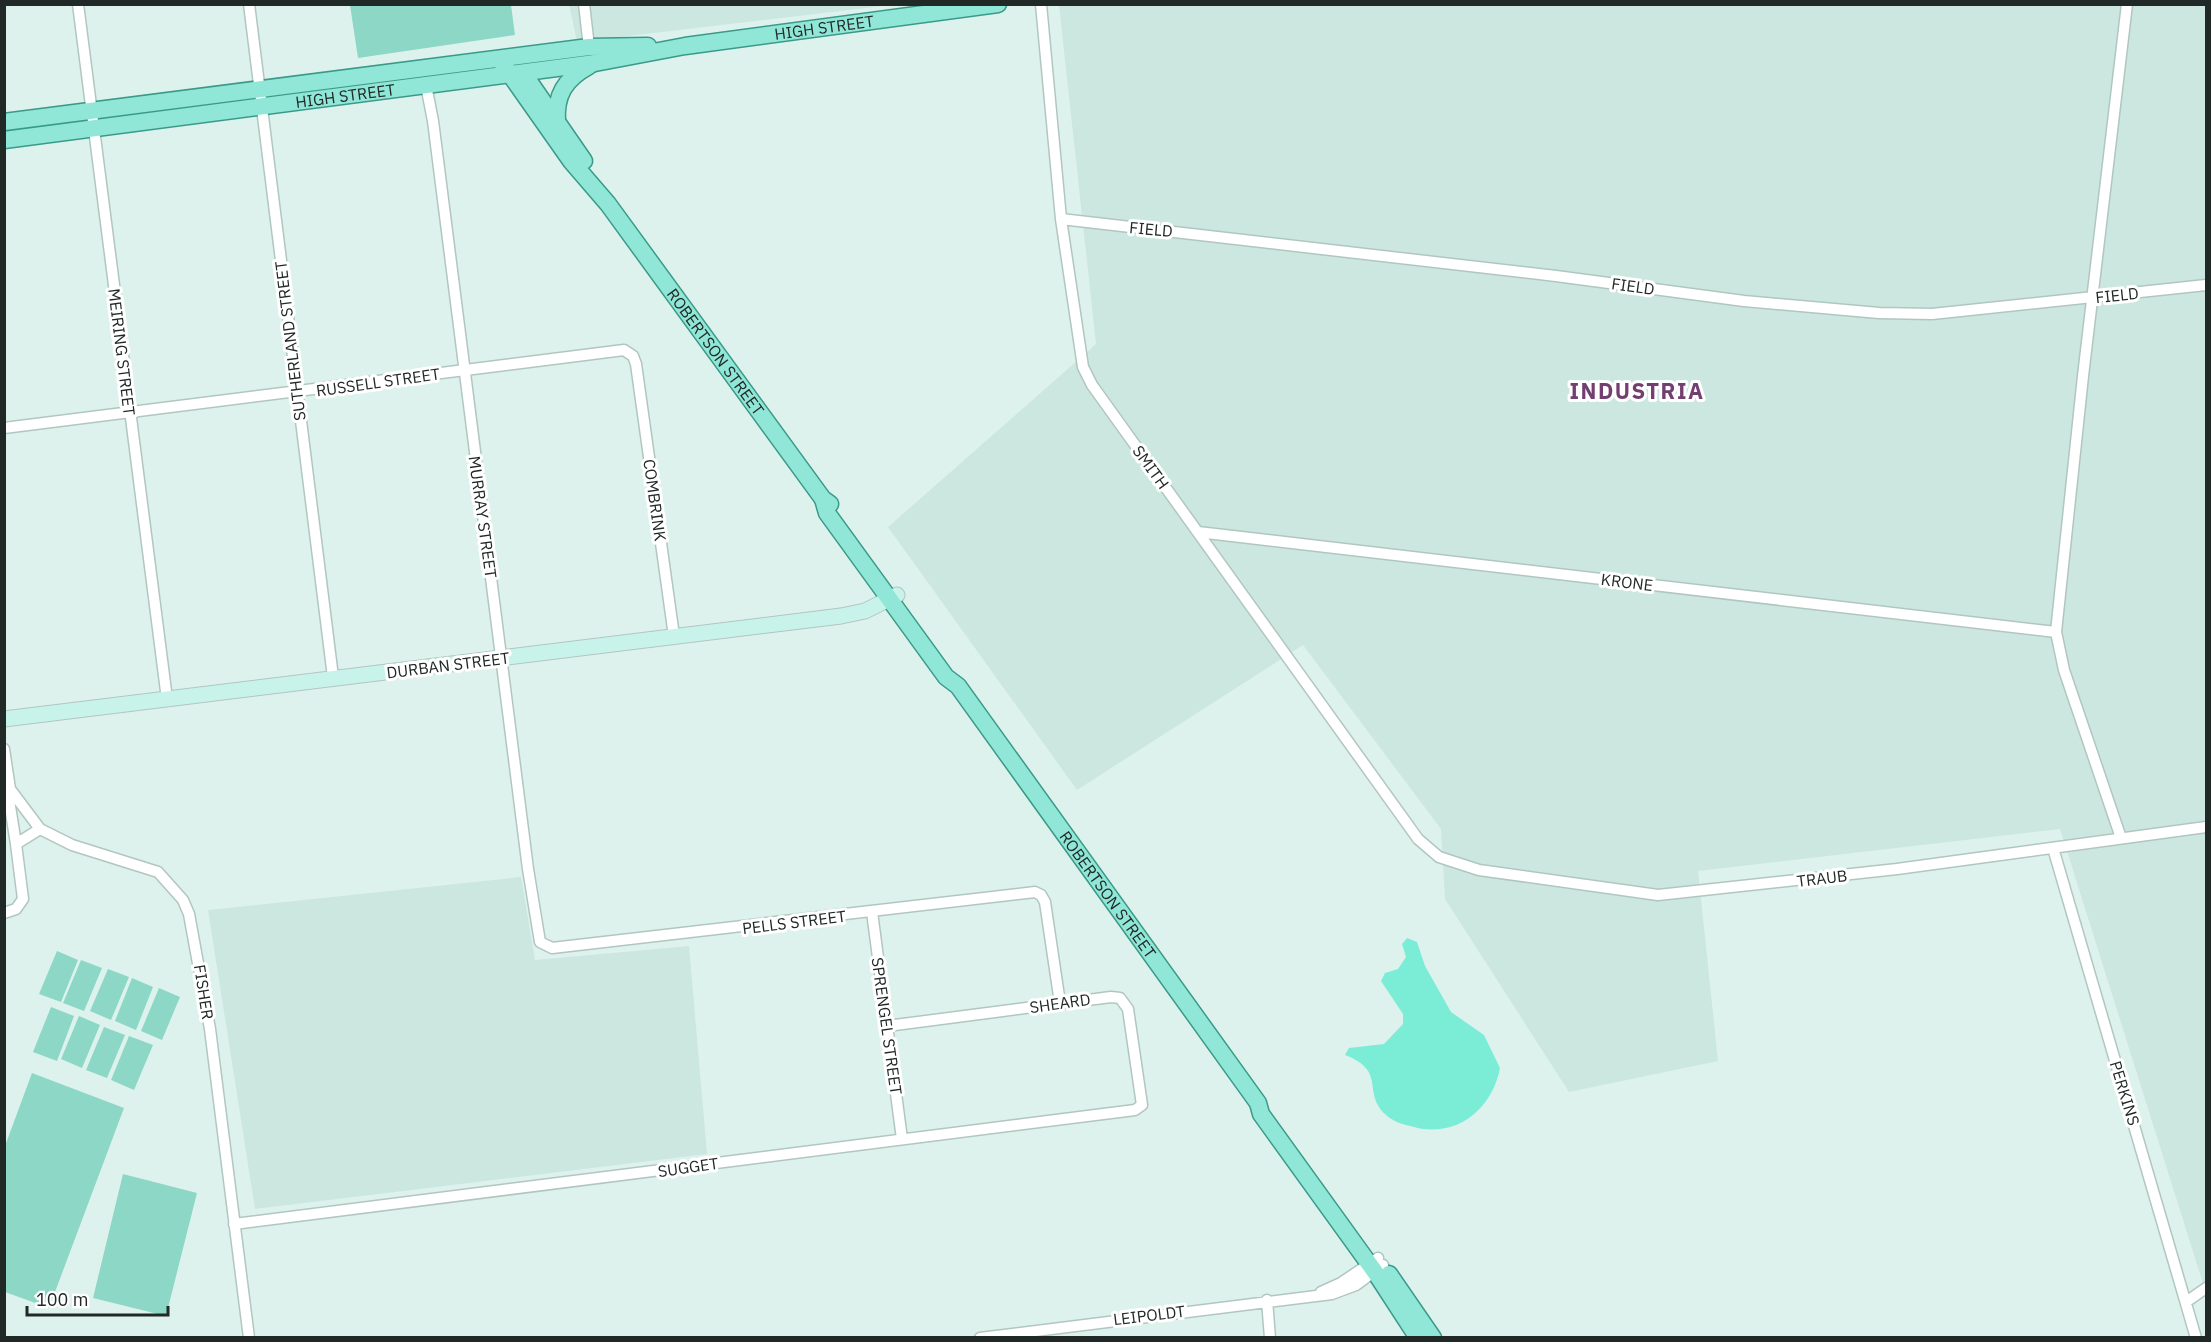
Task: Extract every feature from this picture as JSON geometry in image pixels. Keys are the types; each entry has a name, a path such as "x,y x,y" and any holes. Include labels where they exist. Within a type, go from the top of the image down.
{"main road":[{"name":"HIGH STREET","path":"4,123 260,89 512,66 595,63 685,46 998,4"},
{"name":"HIGH STREET","path":"4,140 426,85 589,47 685,46"},
{"path":"557,122 557,105 565,84 575,74 595,63"},
{"name":"ROBERTSON STREET","path":"512,66 557,122 587,165 608,204"},
{"name":"ROBERTSON STREET","path":"512,66 571,162 608,204 823,499 827,513 893,598 946,677 958,686 1258,1103 1261,1114 1434,1338"},
{"name":"ROBERTSON STREET","path":"1376,1265 1418,1338"}],"street":[{"name":"MEIRING STREET","path":"78,4 167,699"},
{"name":"SUTHERLAND STREET","path":"249,4 333,677"},
{"path":"584,4 589,47"},
{"name":"SMITH","path":"1041,4 1061,219 1083,367 1092,385 1418,839 1439,857"},
{"path":"2121,838 2064,670 2056,632 2127,4"},
{"name":"MURRAY STREET","path":"426,85 433,121 536,932 540,942 546,947"},
{"name":"FIELD","path":"1061,219 1556,276 1732,299 1879,313 1932,314 2206,285"},
{"name":"RUSSELL STREET","path":"4,428 296,393 616,349 628,353 636,364"},
{"name":"COMBRINK","path":"636,364 674,636"},
{"name":"KRONE","path":"1198,532 2056,632"},
{"name":"DURBAN STREET","path":"4,719 842,616 865,611 893,598"},
{"name":"FISHER","path":"4,749 10,789 40,829 72,845 158,872 183,900 194,931 203,978 249,1338"},
{"path":"4,913 16,909 23,899 9,800 10,789"},
{"name":"TRAUB","path":"1439,857 1479,870 1658,895 1874,872 2206,827"},
{"path":"16,843 40,829"},
{"name":"PERKINS","path":"2053,848 2196,1338"},
{"name":"PELLS STREET","path":"546,947 637,940 1033,892 1041,895 1045,902 1060,1003"},
{"name":"SPRENGEL STREET","path":"872,912 902,1139"},
{"name":"SHEARD","path":"887,1026 1111,997 1125,1002 1128,1010 1141,1107"},
{"name":"SUGGET","path":"234,1224 1141,1107"},
{"name":"LEIPOLDT","path":"980,1338 1318,1294 1376,1265"},
{"path":"2186,1302 2206,1288"},
{"path":"1267,1300 1270,1338"}],"shaded area":[{"path":"569,4 891,5 577,42"},
{"path":"2133,4 2206,6 2206,1293 2060,829 1698,871 1718,1061 1569,1092 1445,899 1441,829 1303,645 1077,790 888,527 1096,344 1059,5"},
{"path":"350,5 511,5 515,35 358,58"},
{"path":"521,877 535,960 689,946 707,1154 255,1209 208,910"},
{"path":"1407,938 1417,942 1425,966 1451,1012 1484,1035 1500,1068 1496,1083 1480,1109 1456,1125 1442,1129 1410,1126 1388,1116 1378,1106 1366,1068 1345,1055 1349,1048 1384,1044 1403,1024 1403,1014 1381,981 1385,973 1398,969 1406,957 1402,944"},
{"path":"57,951 78,960 61,1002 39,994"},
{"path":"81,960 102,968 84,1011 63,1003"},
{"path":"108,969 129,977 111,1020 90,1011"},
{"path":"132,978 153,987 136,1030 115,1021"},
{"path":"159,988 180,997 162,1040 141,1031"},
{"path":"51,1007 74,1016 57,1061 33,1052"},
{"path":"79,1016 100,1025 82,1068 61,1059"},
{"path":"104,1027 125,1035 107,1078 86,1070"},
{"path":"129,1036 153,1045 134,1090 111,1080"},
{"path":"32,1073 124,1108 49,1308 5,1292 5,1146"},
{"path":"123,1174 197,1193 166,1316 93,1298"}],"district":[{"name":"INDUSTRIA","path":"1637,391"}]}
